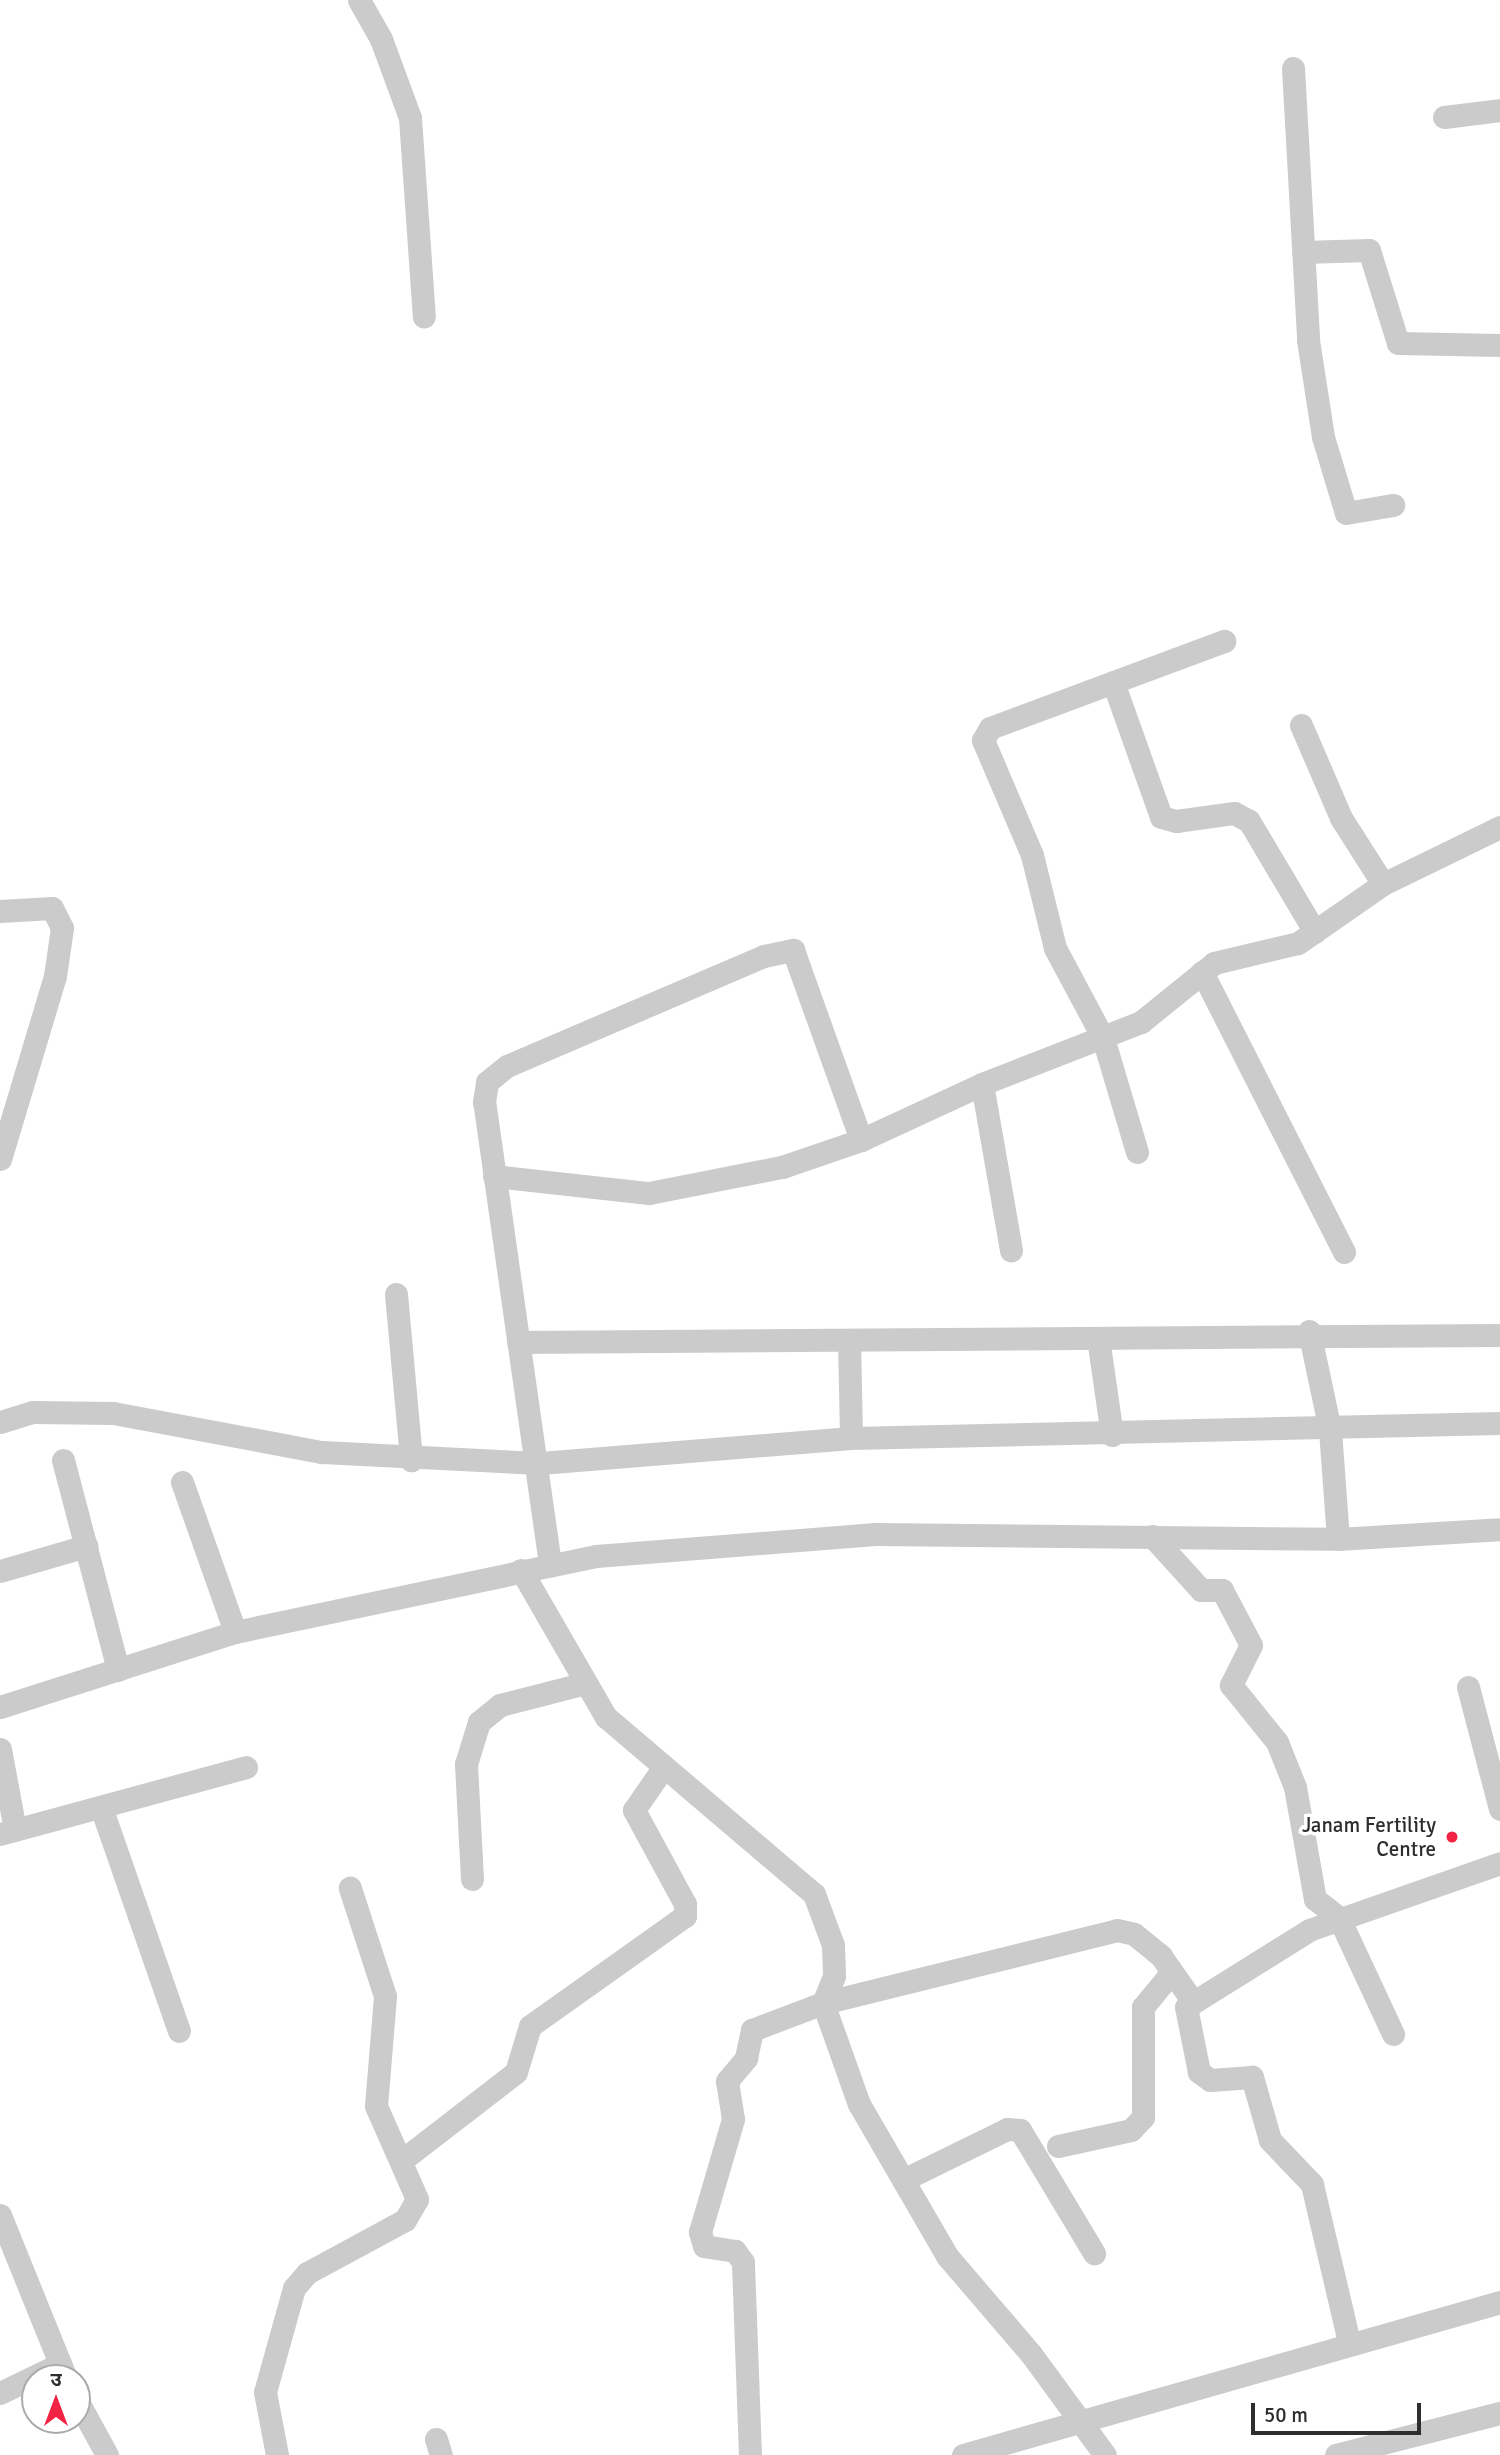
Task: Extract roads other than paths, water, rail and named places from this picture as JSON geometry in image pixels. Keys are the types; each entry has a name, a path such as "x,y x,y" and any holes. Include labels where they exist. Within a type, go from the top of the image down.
{"street":[{"path":"359,0 381,39 410,118 424,317"},
{"path":"1293,68 1314,390 1341,505 1353,515 1393,505"},
{"path":"1444,117 1500,110"},
{"path":"1303,252 1370,250 1398,344 1500,345"},
{"path":"1137,1152 1102,1038 1055,948 1032,855 983,740 990,728 1224,641"},
{"path":"1113,682 1161,817 1176,821 1234,813 1249,821 1315,932"},
{"path":"1301,725 1341,818 1383,884"},
{"path":"494,1176 649,1193 782,1167 861,1140 982,1084 1102,1038 1164,1007 1202,972 1226,957 1280,951 1315,932 1383,884 1500,827"},
{"path":"0,911 52,908 62,928 55,976 0,1159"},
{"path":"550,1564 545,1497 518,1342 484,1102 495,1074 782,950 793,950 801,960 861,1140"},
{"path":"1202,972 1344,1252"},
{"path":"982,1084 1011,1251"},
{"path":"396,1294 411,1460"},
{"path":"518,1342 1098,1338 1309,1331 1500,1335"},
{"path":"1309,1331 1330,1430 1338,1539"},
{"path":"1098,1338 1112,1435"},
{"path":"849,1340 851,1438"},
{"path":"0,1422 33,1412 113,1413 323,1452 411,1460 540,1463 851,1438 1330,1430 1500,1423"},
{"path":"64,1460 118,1670"},
{"path":"182,1482 236,1632"},
{"path":"0,1707 236,1632 550,1564 875,1534 1338,1539 1500,1529"},
{"path":"1152,1536 1201,1590 1222,1590 1251,1645 1231,1685 1277,1742 1295,1787 1315,1899 1339,1918 1393,2034"},
{"path":"0,1571 86,1546"},
{"path":"521,1570 582,1684 630,1742 703,1795 814,1894 833,1945 834,1976 823,2003 849,2081 957,2273 1085,2424 1105,2455"},
{"path":"472,1879 466,1764 479,1722 500,1705 582,1684"},
{"path":"1468,1687 1500,1810"},
{"path":"0,1749 7,1832 246,1767"},
{"path":"401,2161 516,2072 530,2026 685,1916 685,1904 635,1814 637,1801 663,1768"},
{"path":"101,1807 179,2031"},
{"path":"1349,2342 1312,2184 1270,2140 1252,2077 1210,2080 1199,2072 1185,2017 1191,1999 1339,1918 1500,1863"},
{"path":"277,2455 265,2392 294,2288 307,2273 411,2213 417,2199 374,2095 383,1984 350,1888"},
{"path":"750,2455 743,2262 735,2250 704,2246 700,2232 733,2119 727,2081 746,2058 752,2031 823,2003 1117,1930 1134,1934 1171,1973 1191,1999"},
{"path":"1058,2146 1131,2130 1143,2117 1143,2007 1171,1973"},
{"path":"903,2180 1007,2129 1020,2130 1094,2253"},
{"path":"0,2215 7,2263 59,2364"},
{"path":"963,2455 1085,2424 1349,2342 1500,2302"},
{"path":"0,2393 21,2386"},
{"path":"1336,2455 1499,2416"},
{"path":"91,2428 107,2455"},
{"path":"88,2434 89,2455"}],"place":[{"name":"Janam Fertility Centre","path":"1452,1837"}]}
